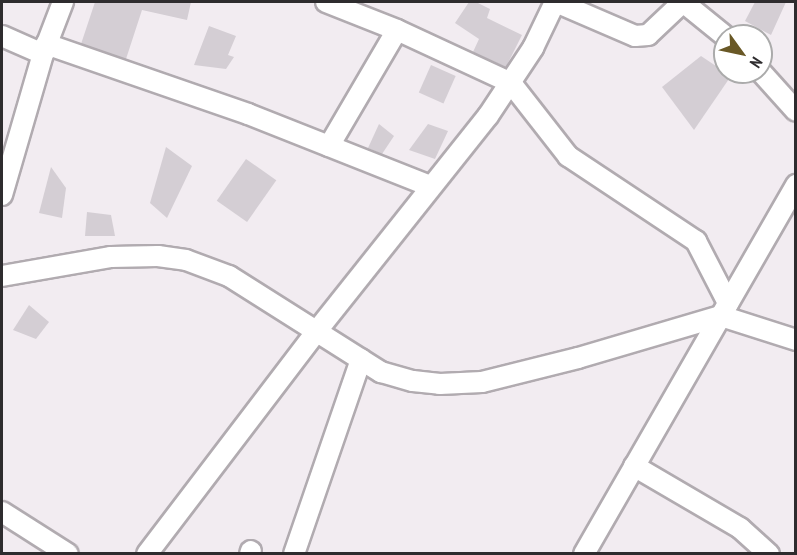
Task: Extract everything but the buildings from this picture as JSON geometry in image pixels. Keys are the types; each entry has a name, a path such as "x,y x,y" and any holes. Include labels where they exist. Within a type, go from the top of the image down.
{"street":[{"path":"2,195 45,49 63,2"},
{"path":"326,2 397,30 511,83 568,156 696,241 724,309"},
{"path":"147,554 316,332 488,116 533,48 555,2 635,36 648,35 683,2 713,26"},
{"path":"328,146 397,30"},
{"path":"2,36 248,114 430,186"},
{"path":"771,84 795,111"},
{"path":"584,554 795,185"},
{"path":"2,276 111,257 158,256 186,260 229,276 381,372 413,381 440,384 482,382 578,358 724,309 795,340"},
{"path":"294,554 361,359"},
{"path":"634,466 740,528 769,554"},
{"path":"2,512 68,554"}]}
